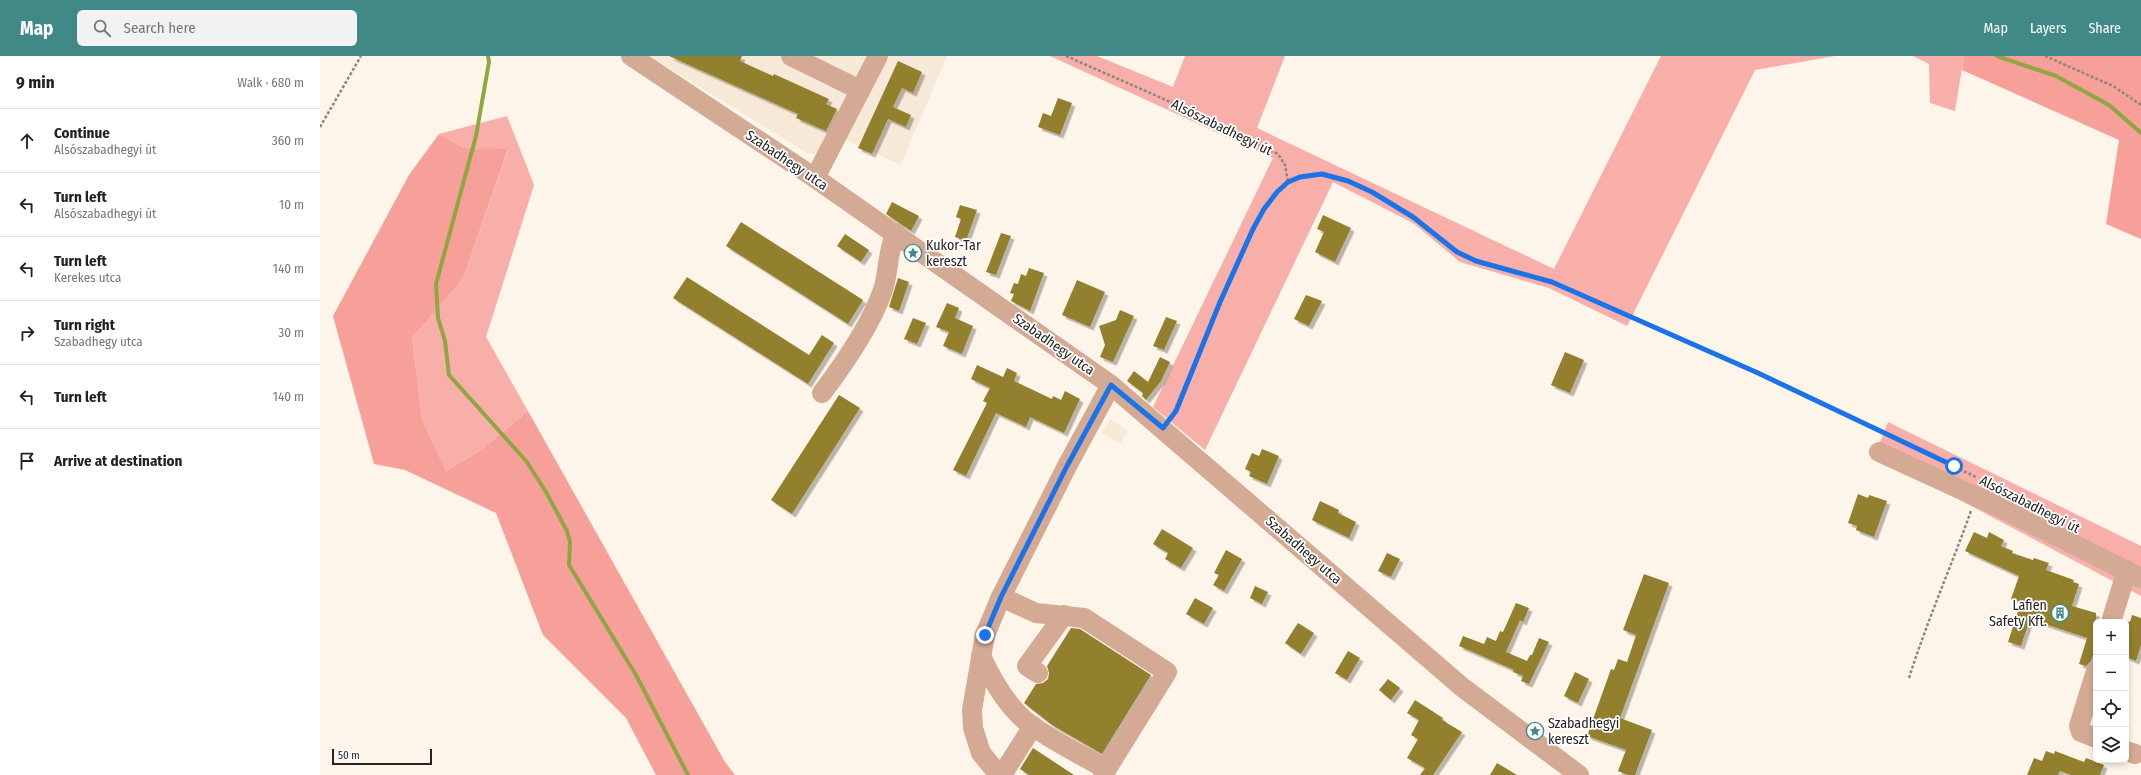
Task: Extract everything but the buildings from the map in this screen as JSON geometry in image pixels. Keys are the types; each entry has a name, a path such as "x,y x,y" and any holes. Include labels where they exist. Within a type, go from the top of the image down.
{"street":[{"name":"Szabadhegy utca","path":"631,56 896,233 1111,385 1163,428 1462,687 1579,775"},
{"path":"791,56 860,90"},
{"path":"815,178 878,56"},
{"path":"822,393 841,368 878,304 883,288 890,247 896,233"},
{"path":"1033,726 1000,775 981,753 973,728 972,710 985,635 1001,597 1067,466 1111,385"},
{"name":"Alsószabadhegyi út","path":"1879,452 1979,488 2134,574 2112,619"},
{"path":"981,656 988,672 1006,701 1033,726 1105,772 1167,672 1084,618 1029,611 1001,597"},
{"path":"1038,672 1027,666 1064,615"},
{"path":"2093,681 2079,726 2081,732 2093,737"}],"path":[{"path":"320,127 361,56"},
{"name":"Alsószabadhegyi út","path":"1066,56 1180,106 1278,154 1285,165 1288,182 1312,174 1332,176 1348,181 1372,192 1413,217 1457,252 1476,261 1552,282 1758,373 1979,488"},
{"path":"2045,56 2113,86 2141,105"},
{"path":"1163,428 1176,411 1220,302 1253,229 1264,209 1277,192 1288,182"},
{"path":"1909,678 1925,627 1948,575 1979,488"}],"shaded area":[{"path":"649,56 947,56 901,165 844,139 836,158 807,153"},
{"path":"1050,56 1097,56 1173,87 1185,56 1285,56 1257,128 1554,269 1661,56 1835,56 1755,70 1627,326 1549,288 1460,262 1413,223 1333,182 1205,450 1153,407 1273,158"},
{"path":"1913,56 1964,56 1955,111 1930,103 1929,64"},
{"path":"1964,56 2141,56 2141,239 2106,224 2119,140 1962,70"},
{"path":"507,116 534,185 486,337 528,411 481,450 446,471 422,419 412,338 463,279 508,150 464,148 439,134"},
{"path":"439,134 464,148 508,149 463,279 412,338 422,419 446,471 481,450 528,411 725,762 735,775 656,775 626,718 543,635 496,513 405,470 374,464 333,316 409,175"},
{"path":"1110,419 1128,431 1120,444 1102,433"},
{"path":"1888,422 2141,546 2141,596 1875,455"}],"waterway":[{"path":"488,56 489,62 476,136 436,284 438,318 445,341 449,375 527,462 546,492 567,531 570,542 569,565 636,675 688,775"},
{"path":"1997,56 2056,76 2109,105 2141,133"}],"place":[{"name":"Kukor-Tar kereszt","path":"913,253"},
{"name":"Lafien Safety Kft.","path":"2060,613"},
{"name":"Szabadhegyi kereszt","path":"1535,731"}],"route":[{"path":"985,635 1001,597 1067,466 1111,385 1163,428 1176,411 1220,302 1253,229 1264,209 1277,192 1288,182 1312,174 1332,176 1348,181 1372,192 1413,217 1457,252 1476,261 1552,282 1758,373 1954,466"}]}
